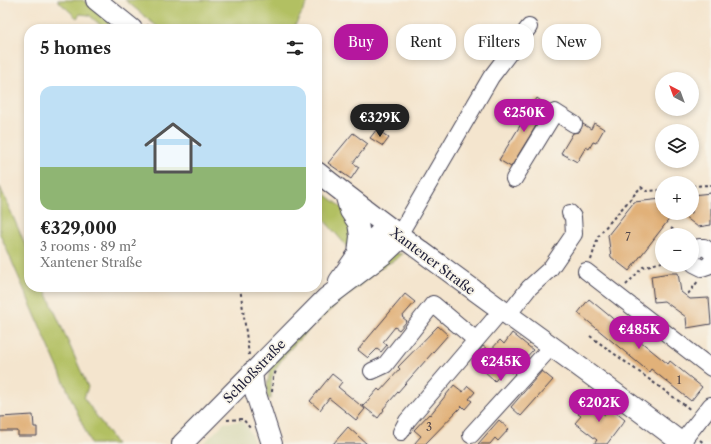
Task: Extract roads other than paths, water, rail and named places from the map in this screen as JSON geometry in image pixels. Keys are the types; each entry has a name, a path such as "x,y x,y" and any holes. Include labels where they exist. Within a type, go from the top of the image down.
{"main road":[{"path":"96,0 126,24"},
{"name":"Xantener Straße","path":"322,176 504,313 687,442"},
{"path":"345,194 350,211 358,223 360,236 358,254"},
{"name":"Schloßstraße","path":"326,298 358,254 396,233"},
{"name":"Schloßstraße","path":"182,444 326,298 384,254 396,233"},
{"path":"252,372 254,388 272,444"}],"street":[{"path":"396,233 491,76 504,60"},
{"path":"514,179 555,112 574,124"},
{"path":"401,432 407,421 476,340 550,269 574,234 574,221 570,213"},
{"path":"699,247 704,247 711,261 705,267 699,267"},
{"path":"586,271 618,294 711,368"},
{"path":"372,371 385,365 433,304 476,340"},
{"path":"471,435 551,347"},
{"path":"687,442 711,404"}]}
